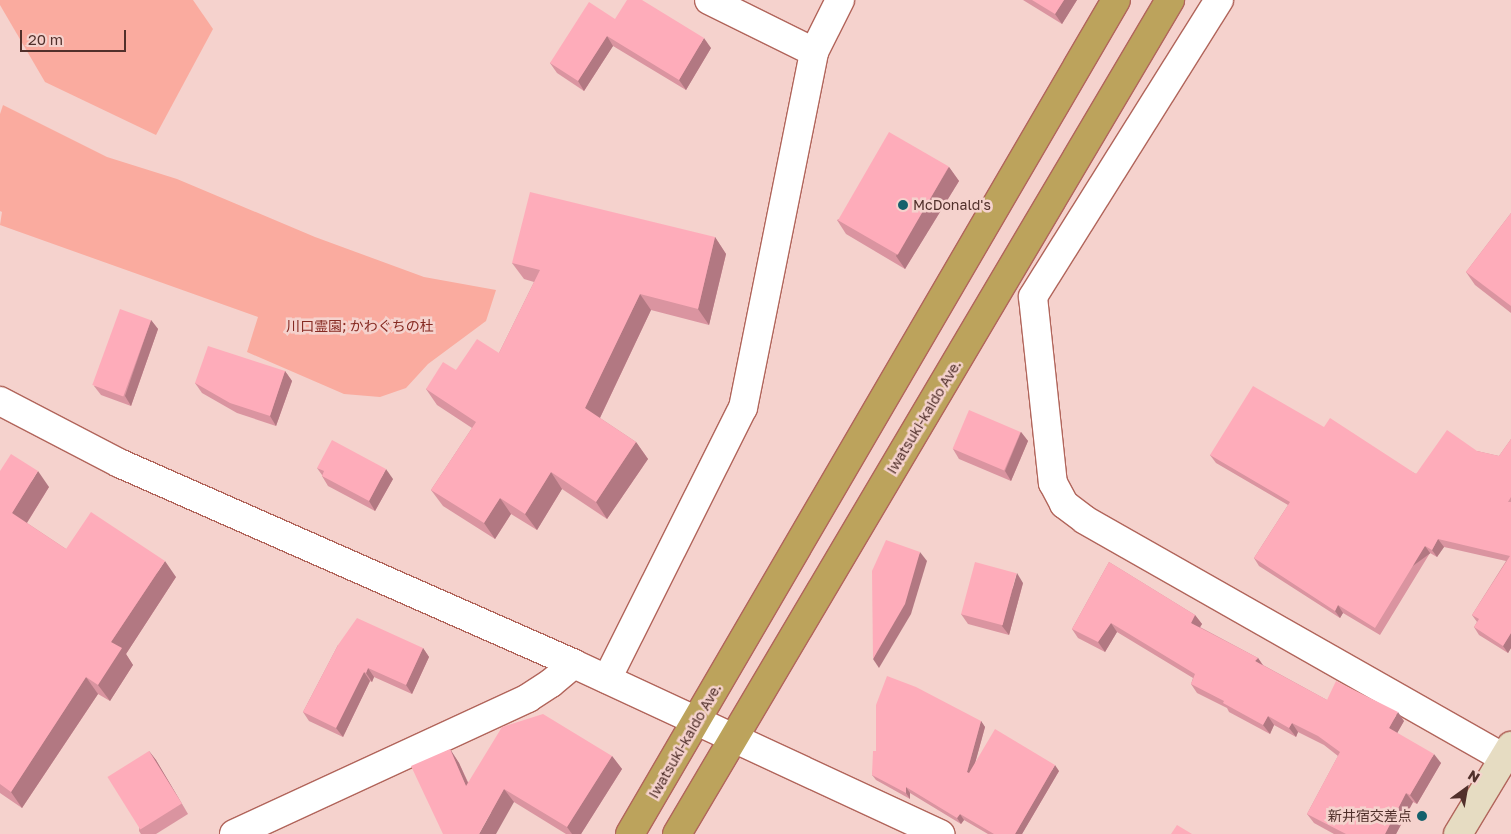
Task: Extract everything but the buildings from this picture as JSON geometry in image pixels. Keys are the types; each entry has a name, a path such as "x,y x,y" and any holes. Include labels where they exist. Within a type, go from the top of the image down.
{"highway":[{"name":"Iwatsuki-kaido Ave.","path":"630,834 1116,0"},
{"name":"Iwatsuki-kaido Ave.","path":"677,834 1170,0"}],"main road":[{"path":"1458,834 1508,752"}],"street":[{"path":"709,0 814,52"},
{"path":"608,679 743,408 814,52 840,0"},
{"path":"1219,0 1033,298 1053,483 1064,504 1086,520 1508,752"},
{"path":"1004,282 1033,298"},
{"path":"0,401 119,463 608,679 940,834"},
{"path":"234,834 528,698 551,683 574,664"}],"green space":[{"path":"0,0 193,0 213,29 156,135 45,82 0,5"},
{"name":"川口霊園; かわぐちの杜","path":"3,105 107,157 177,179 315,237 424,277 496,290 486,321 428,364 406,388 380,397 344,394 247,352 258,317 0,225 2,212 0,211 0,114"}],"place":[{"name":"McDonald's","path":"903,205"},
{"name":"新井宿交差点","path":"1422,816"}]}
